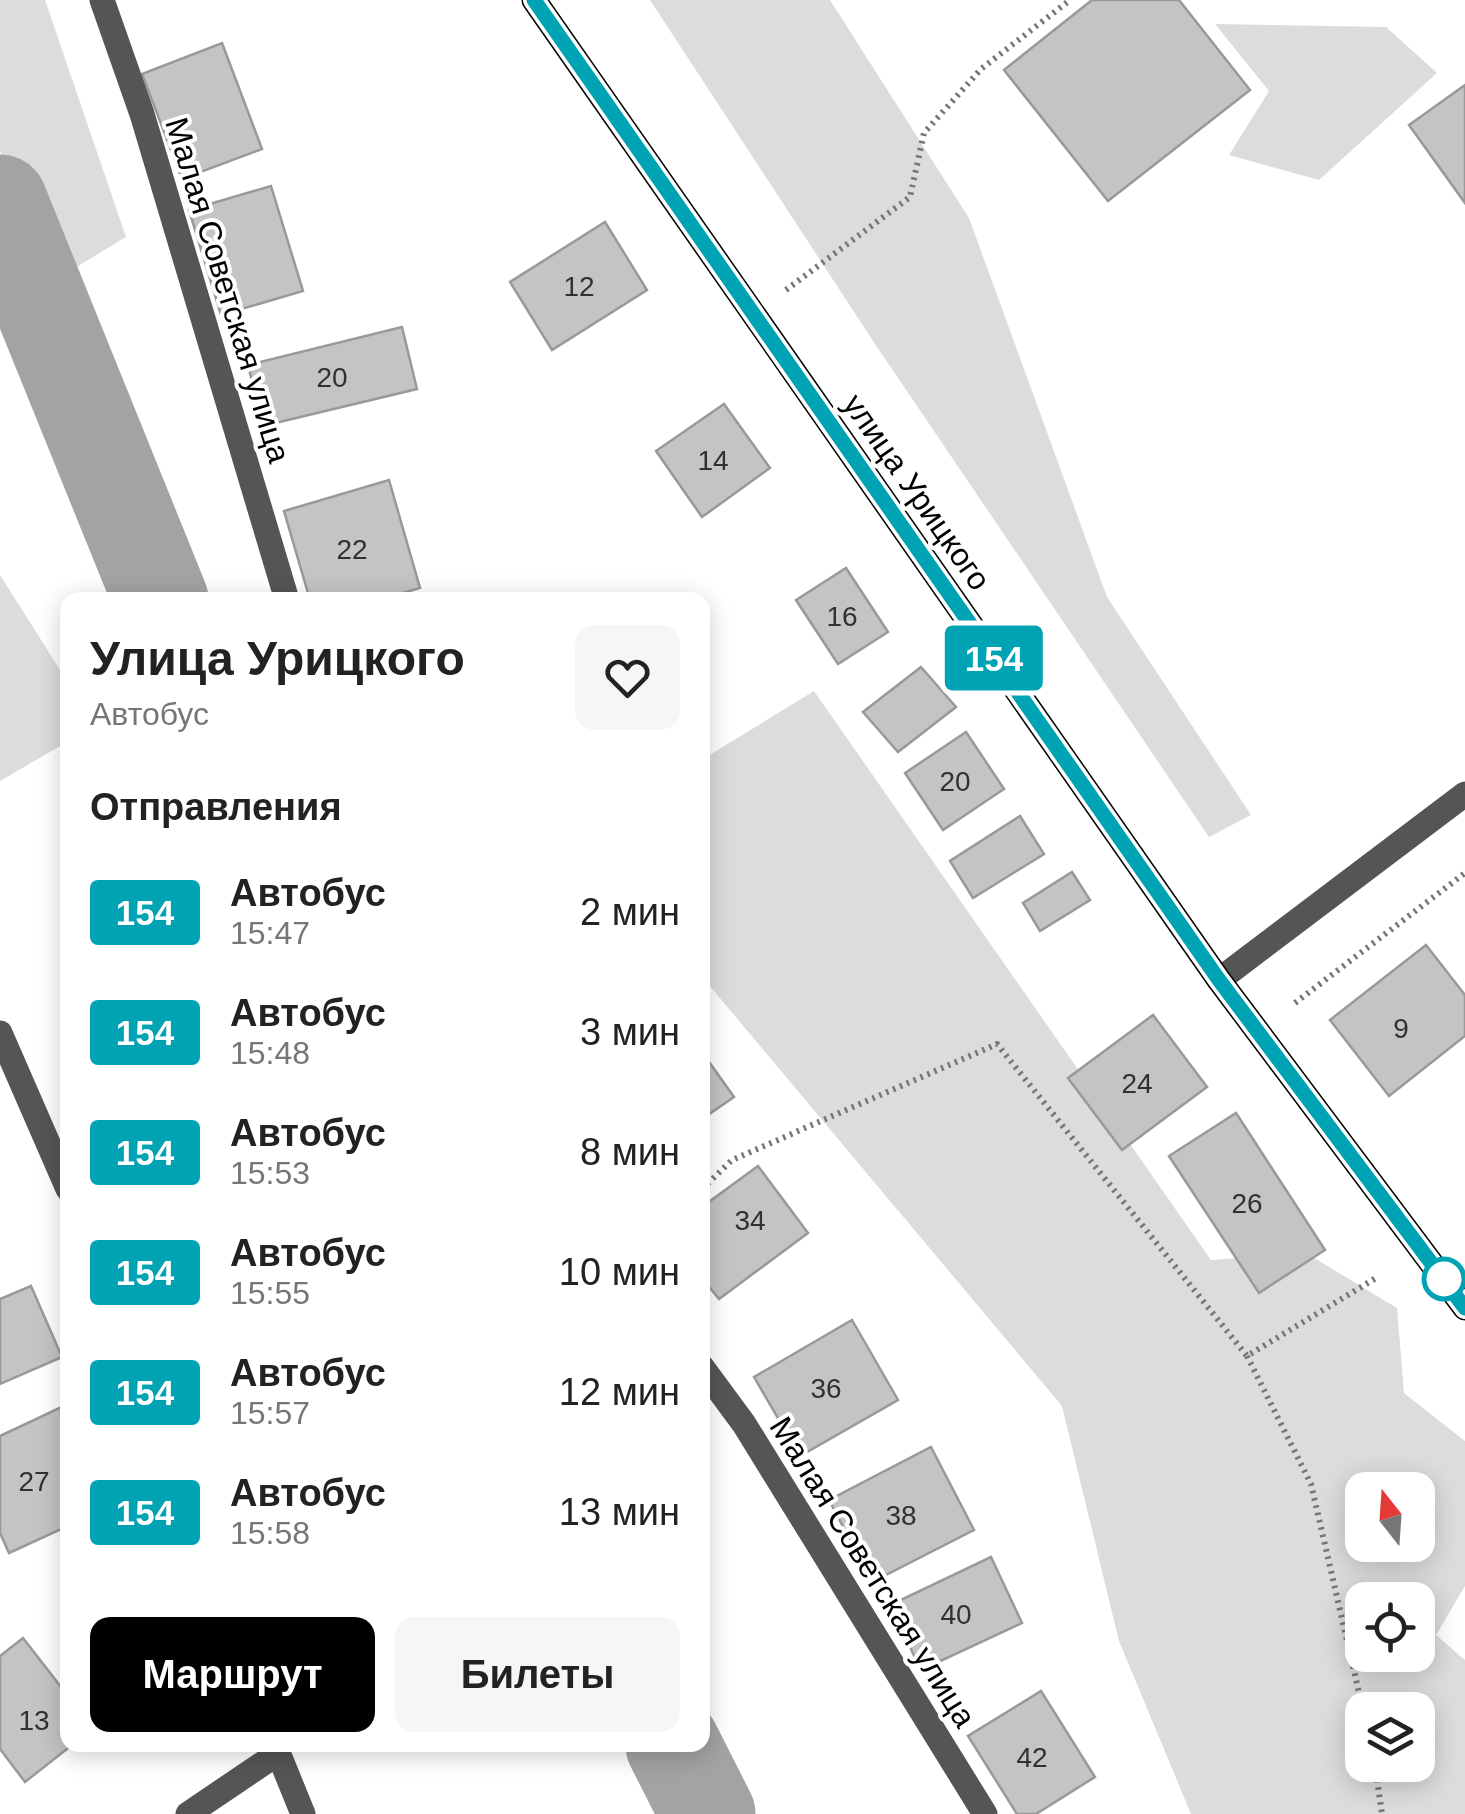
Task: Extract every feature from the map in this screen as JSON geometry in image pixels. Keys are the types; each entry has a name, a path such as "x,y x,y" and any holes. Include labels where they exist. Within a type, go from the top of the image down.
{"main road":[{"name":"улица Урицкого","path":"534,0 1219,980 1465,1308"}],"street":[{"name":"Малая Советская улица","path":"102,0 142,114 285,592"},
{"path":"1219,980 1465,794"},
{"path":"0,1033 60,1172"},
{"name":"Малая Советская улица","path":"710,1378 744,1424 984,1814"},
{"path":"188,1814 272,1752"},
{"path":"277,1752 303,1814"}],"path":[{"path":"785,291 910,197 924,133 981,70 1070,0"},
{"path":"1295,1003 1465,873"},
{"path":"710,1181 732,1160 997,1044 1246,1356 1310,1484 1359,1692"},
{"path":"1246,1356 1376,1278"},
{"path":"1378,1782 1382,1814"}],"shaded area":[{"path":"0,0 45,0 126,237 55,280 0,151"},
{"path":"650,0 830,0 969,218 1107,597 1251,815 1209,837 875,344"},
{"path":"1215,24 1386,27 1437,73 1319,180 1229,155 1269,91"},
{"path":"0,575 60,670 60,746 0,781"},
{"path":"814,691 1211,1260 1306,1253 1397,1308 1404,1393 1465,1441 1465,1586 1436,1635 1465,1660 1465,1814 1191,1814 1119,1641 1062,1406 710,986 710,755"}],"building":[{"path":"1092,0 1179,0 1250,90 1108,201 1004,70"},
{"path":"222,43 262,149 182,179 142,74"},
{"path":"1465,85 1465,203 1409,125"},
{"path":"271,186 303,291 221,315 189,210"},
{"path":"605,222 647,290 552,350 510,282"},
{"path":"402,327 417,389 263,426 248,365"},
{"path":"724,404 770,468 702,517 656,451"},
{"path":"389,480 420,588 407,592 308,592 284,511"},
{"path":"846,568 888,632 838,664 796,600"},
{"path":"921,667 956,707 898,752 863,712"},
{"path":"966,732 1004,789 943,830 905,773"},
{"path":"1020,816 1044,854 973,898 950,861"},
{"path":"1072,872 1090,900 1040,931 1023,903"},
{"path":"1426,945 1465,995 1465,1036 1389,1096 1330,1020"},
{"path":"1153,1015 1207,1087 1122,1150 1068,1078"},
{"path":"710,1063 734,1097 710,1114"},
{"path":"1236,1113 1325,1250 1259,1293 1169,1156"},
{"path":"758,1166 808,1233 719,1299 710,1288 710,1201"},
{"path":"31,1286 60,1358 0,1384 0,1299"},
{"path":"852,1320 898,1400 800,1456 754,1377"},
{"path":"60,1408 60,1530 9,1553 0,1533 0,1436"},
{"path":"931,1447 974,1530 872,1582 829,1500"},
{"path":"991,1557 1022,1623 921,1670 890,1605"},
{"path":"23,1638 60,1686 60,1752 63,1752 25,1782 0,1749 0,1656"},
{"path":"1041,1691 1095,1777 1036,1814 1017,1814 968,1736"}],"waterway":[{"path":"0,202 158,592"},
{"path":"677,1752 708,1814"}],"bus line":[{"name":"154","path":"534,0 1219,980 1465,1308"}]}
